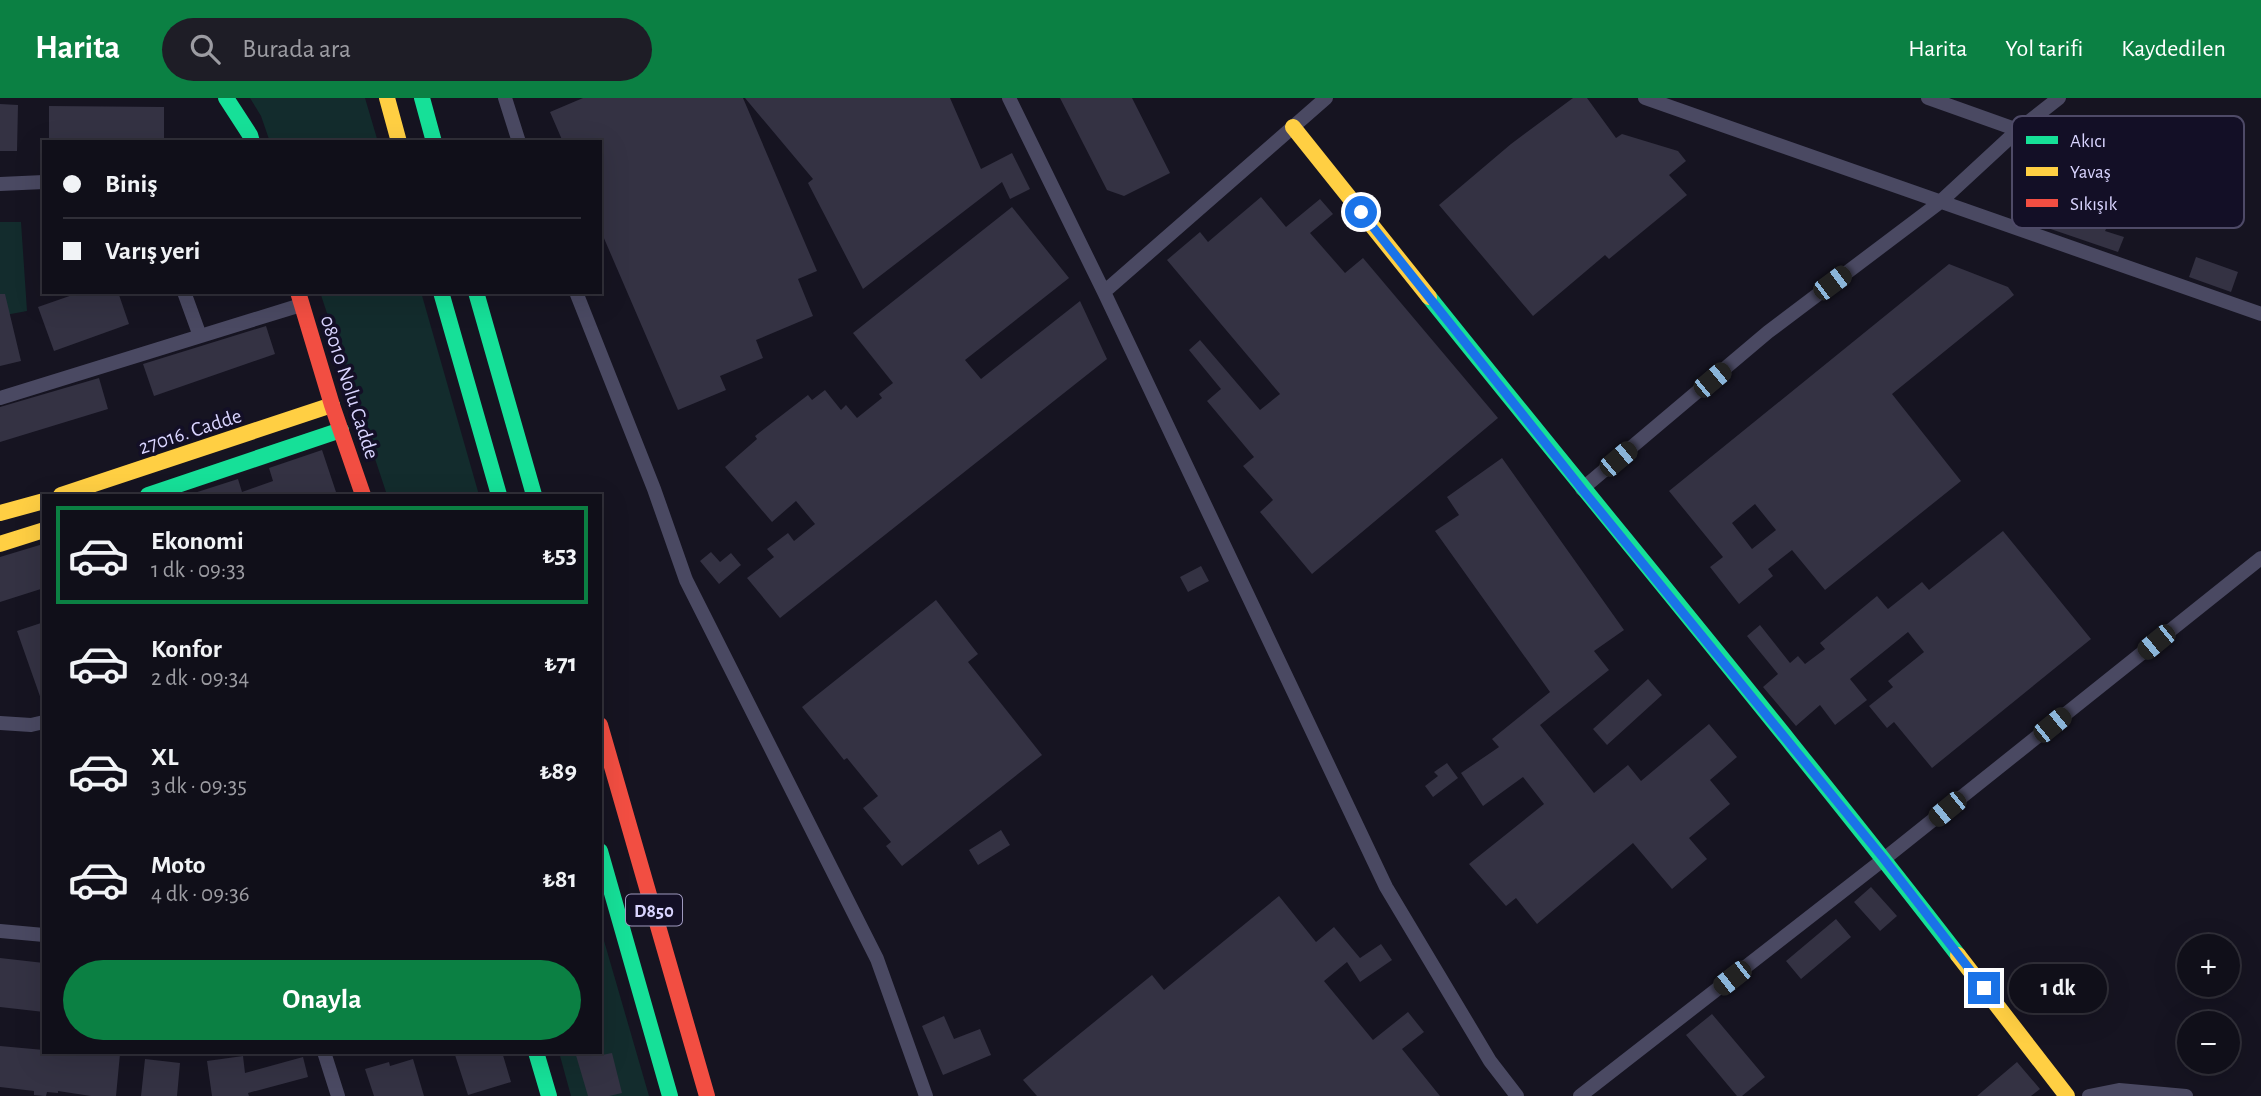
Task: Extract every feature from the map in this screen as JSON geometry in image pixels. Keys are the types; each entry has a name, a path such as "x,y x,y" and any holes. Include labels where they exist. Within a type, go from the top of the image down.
{"main road":[{"path":"226,98 251,140"},
{"path":"387,98 398,140"},
{"path":"422,98 433,140"},
{"path":"1293,127 1582,489 1884,859 2067,1096"},
{"path":"442,294 499,494"},
{"path":"477,294 534,494"},
{"name":"08010 Nolu Cadde","path":"299,299 363,494"},
{"name":"27016. Cadde","path":"64,494 332,405"},
{"path":"157,494 341,430"},
{"path":"0,513 42,502"},
{"path":"0,544 42,531"},
{"name":"D850","path":"602,731 707,1096"},
{"name":"D850","path":"602,858 670,1096"},
{"path":"537,1054 549,1096"}],"street":[{"path":"505,98 518,140"},
{"path":"1009,98 1386,887 1490,1061 1517,1096"},
{"path":"1104,292 1326,98"},
{"path":"1645,98 2261,314"},
{"path":"1928,98 2012,128"},
{"path":"2036,116 2059,98"},
{"path":"1582,489 1768,332 1939,203 2012,136"},
{"path":"0,184 42,182"},
{"path":"185,294 200,336"},
{"path":"577,294 654,489 686,580 877,959 926,1096"},
{"path":"0,398 200,336 299,299"},
{"path":"1580,1096 1884,859 2261,558"},
{"path":"0,723 31,725 42,722"},
{"path":"0,931 42,934"},
{"path":"325,1054 336,1095"},
{"path":"2089,1096 2119,1090 2186,1096"}],"green space":[{"path":"250,98 365,98 377,140 269,140 261,116"},
{"path":"0,222 21,222 27,311 0,316"},
{"path":"321,294 422,294 479,494 387,494"},
{"path":"602,934 649,1096 571,1096 560,1054 602,1054"}],"building":[{"path":"583,98 743,98 817,271 798,279 813,316 756,340 763,358 720,376 726,390 678,410 602,234 602,140 562,140 550,112"},
{"path":"745,98 950,98 981,169 1012,153 1030,189 1010,199 1002,182 863,289 808,183 813,179"},
{"path":"1060,98 1132,98 1170,173 1124,196 1107,190"},
{"path":"1573,98 1587,98 1616,138 1622,134 1678,151 1686,161 1669,175 1687,195 1609,259 1605,255 1533,316 1439,205 1511,144"},
{"path":"0,104 18,105 17,151 0,151"},
{"path":"49,106 164,107 164,140 49,140"},
{"path":"1261,197 1286,227 1320,199 1333,214 1310,233 1345,273 1363,258 1498,418 1312,574 1260,512 1273,500 1243,466 1254,457 1207,401 1221,389 1189,350 1200,340 1260,410 1280,394 1167,260 1200,232 1208,242"},
{"path":"1012,207 1069,278 965,360 981,379 1080,301 1107,359 780,618 747,578 774,557 767,549 788,533 794,541 815,524 796,501 772,522 725,467 757,439 755,436 808,395 812,400 825,390 841,410 846,405 857,418 882,398 879,394 893,383 853,333"},
{"path":"2048,228 2106,228 2105,231 2124,237 2118,252"},
{"path":"2196,257 2238,272 2231,292 2189,277"},
{"path":"1949,264 2008,287 2014,295 1892,394 1961,481 1825,590 1792,550 1768,569 1773,576 1739,604 1710,567 1723,557 1669,491","holes":["1755,504 1776,530 1752,549 1732,523"]},
{"path":"0,294 5,294 21,361 0,366"},
{"path":"75,294 119,294 129,324 54,351 38,307"},
{"path":"266,326 275,354 154,396 143,364"},
{"path":"99,378 108,409 0,442 0,407"},
{"path":"322,450 337,494 191,494 238,479 242,492 273,481 269,468"},
{"path":"1502,458 1624,630 1594,651 1609,670 1540,725 1594,793 1628,765 1641,781 1709,724 1737,757 1710,780 1730,804 1689,838 1707,859 1672,889 1633,843 1537,924 1516,898 1506,906 1469,864 1544,804 1523,777 1483,806 1461,773 1499,747 1492,739 1550,692 1435,531 1459,515 1447,497"},
{"path":"2003,531 2091,639 1932,768 1894,722 1887,728 1869,706 1893,687 1888,681 1924,652 1908,632 1850,679 1867,700 1835,725 1820,705 1796,726 1763,687 1778,674 1747,636 1760,625 1790,663 1798,656 1805,664 1825,649 1820,643 1877,596 1888,609 1922,582 1929,590"},
{"path":"42,544 42,589 0,602 0,557"},
{"path":"711,552 720,562 731,553 741,565 719,584 700,561"},
{"path":"1201,566 1209,581 1188,592 1180,577"},
{"path":"936,600 978,654 968,662 1042,755 902,866 886,846 891,842 863,808 878,796 847,758 844,760 802,707"},
{"path":"42,623 42,702 17,631"},
{"path":"1648,679 1662,695 1607,745 1593,729"},
{"path":"1447,763 1458,778 1433,797 1425,786 1438,776 1434,772"},
{"path":"1001,830 1010,845 978,865 969,850"},
{"path":"1871,887 1897,916 1880,931 1854,902"},
{"path":"1279,896 1316,942 1334,927 1360,958 1381,944 1392,960 1360,982 1347,962 1324,981 1373,1040 1408,1012 1424,1032 1402,1049 1440,1096 1037,1096 1023,1080 1152,975 1164,990"},
{"path":"1836,919 1851,937 1801,979 1786,961"},
{"path":"0,958 42,963 42,1012 0,1007"},
{"path":"1712,1014 1765,1077 1742,1096 1737,1096 1686,1035"},
{"path":"944,1016 954,1039 980,1029 991,1055 943,1075 922,1026"},
{"path":"0,1046 42,1050 42,1054 120,1054 116,1096 91,1096 58,1091 47,1092 44,1096 34,1095 34,1091 0,1087"},
{"path":"612,1053 622,1093 588,1096 576,1054"},
{"path":"503,1054 511,1082 468,1095 455,1055"},
{"path":"243,1056 245,1073 303,1057 308,1077 248,1093 249,1096 212,1096 207,1061"},
{"path":"145,1059 180,1063 177,1096 141,1096"},
{"path":"413,1059 424,1096 374,1096 365,1069 389,1062 390,1066"},
{"path":"2017,1062 2040,1089 2031,1096 1977,1096"}],"traffic: fast":[{"path":"226,98 251,140"},
{"path":"422,98 433,140"},
{"path":"442,294 499,494"},
{"path":"477,294 534,494"},
{"path":"1429,297 1958,955"},
{"path":"151,494 341,430"},
{"path":"602,858 670,1096"},
{"path":"537,1054 549,1096"}],"traffic: slow":[{"path":"387,98 398,140"},
{"path":"1293,127 1429,297"},
{"path":"64,494 332,405"},
{"path":"0,513 42,502"},
{"path":"0,544 42,531"},
{"path":"1958,955 2067,1096"}],"traffic: jam":[{"path":"299,294 363,494"},
{"path":"602,732 707,1096"}],"route":[{"path":"1361,212 1582,489 1884,859 1984,988"}]}
